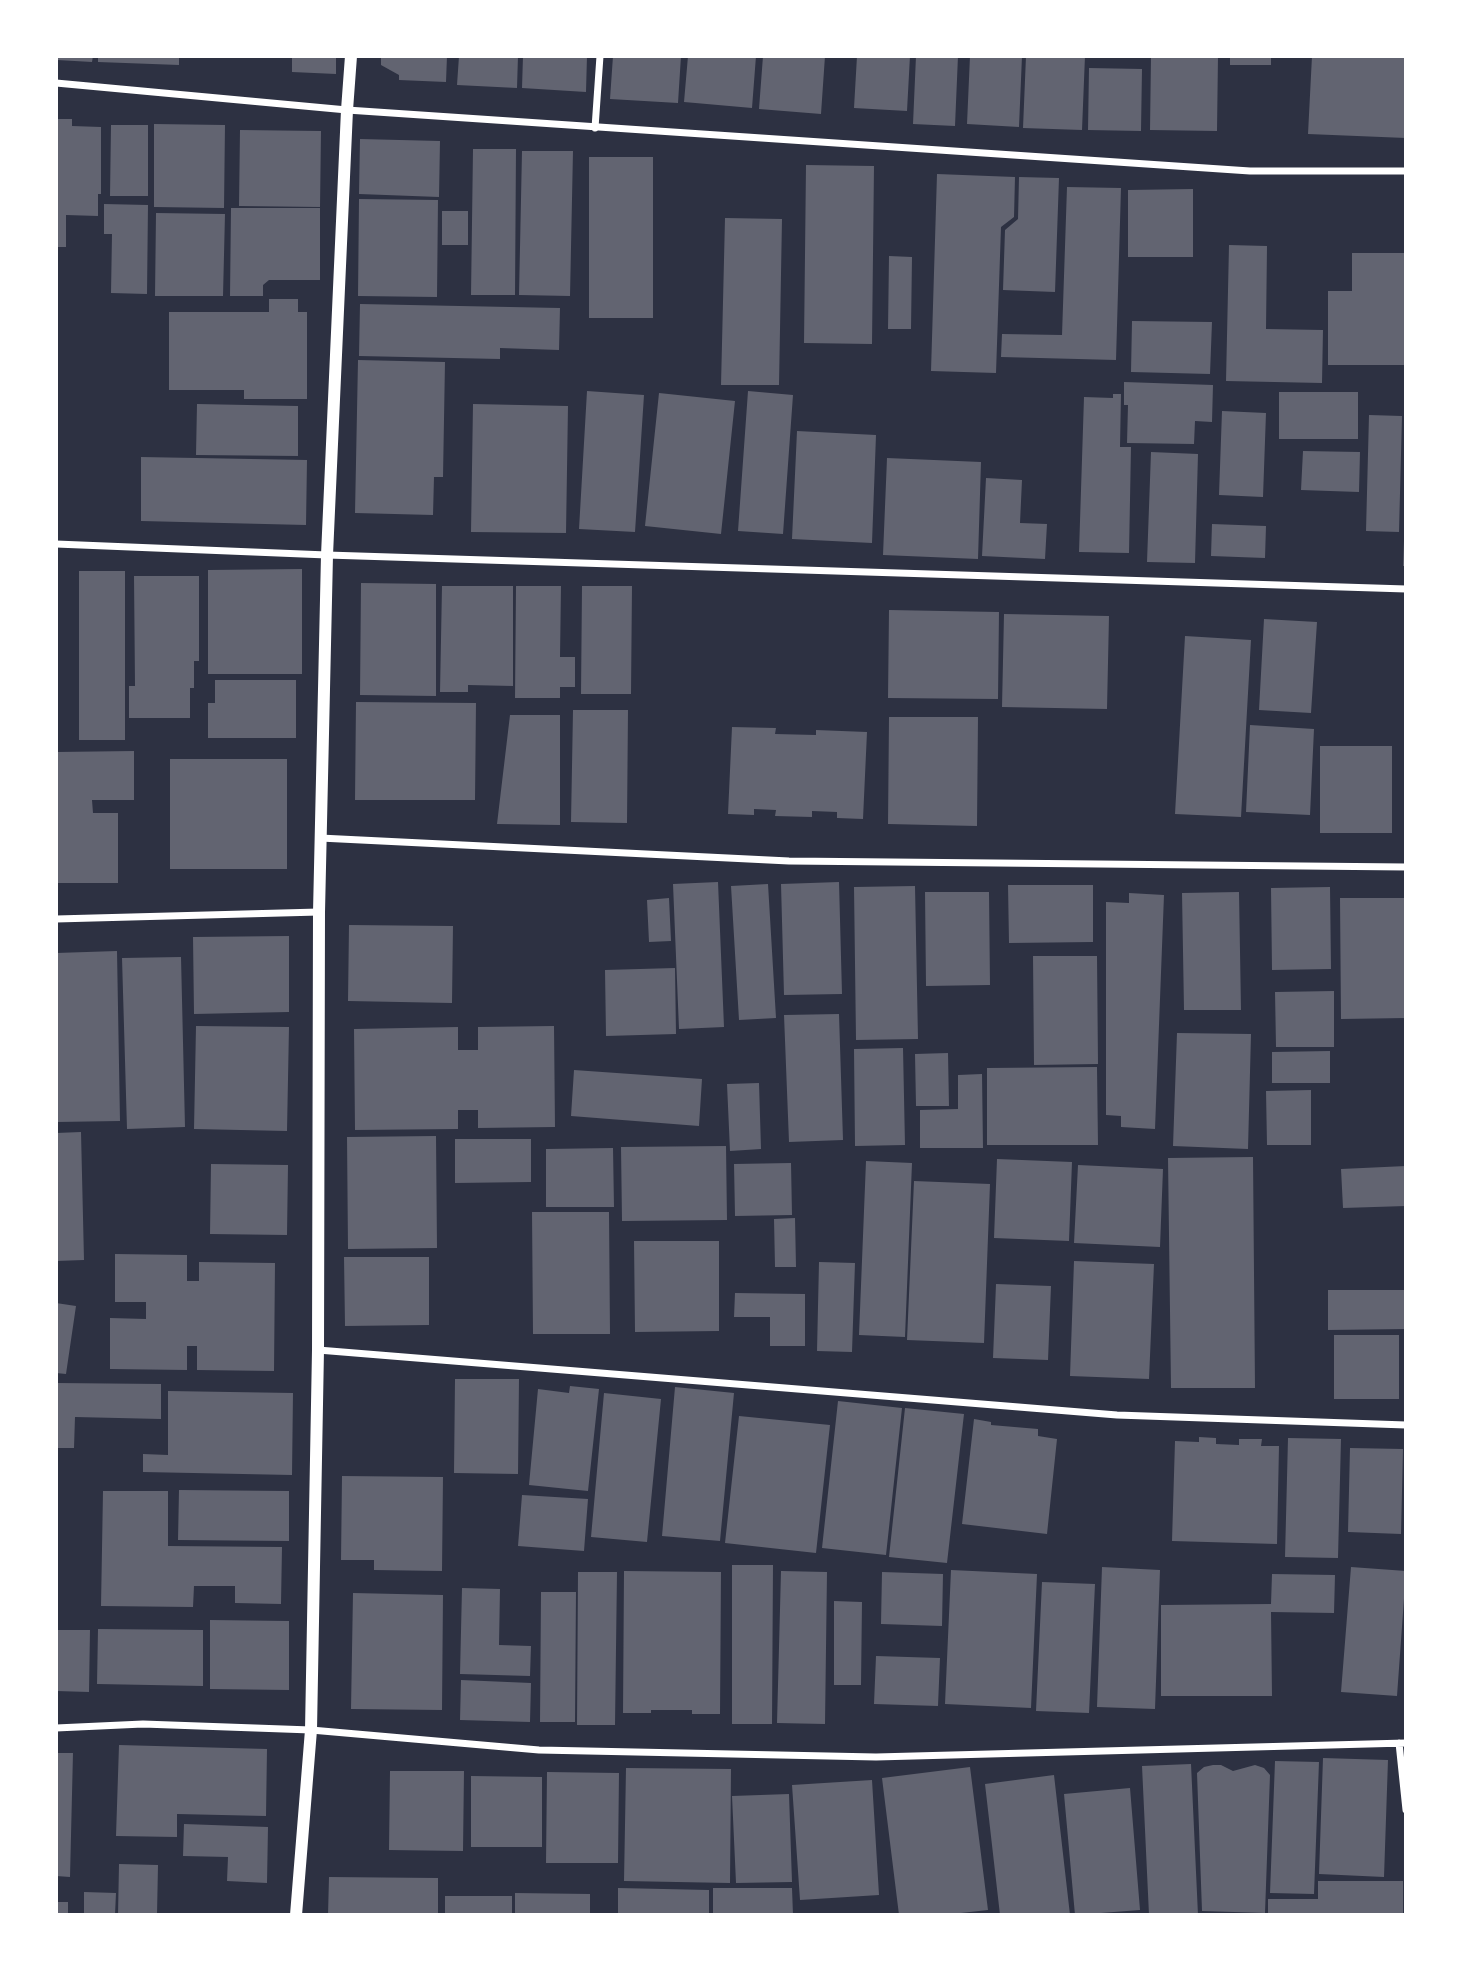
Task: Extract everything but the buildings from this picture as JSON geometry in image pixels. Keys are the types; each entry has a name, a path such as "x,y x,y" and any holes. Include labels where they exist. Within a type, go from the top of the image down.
{"street":[{"path":"296,1915 311,1730 318,1350 320,838 327,555 347,110 352,56"},
{"path":"595,128 600,56"},
{"path":"56,83 347,110 1250,171 1406,171"},
{"path":"56,544 1406,589"},
{"path":"320,838 789,861 1406,867"},
{"path":"56,919 319,912"},
{"path":"318,1350 1117,1415 1406,1425"},
{"path":"56,1728 143,1724 311,1730 539,1750 876,1757 1403,1743 1406,1810"}]}
